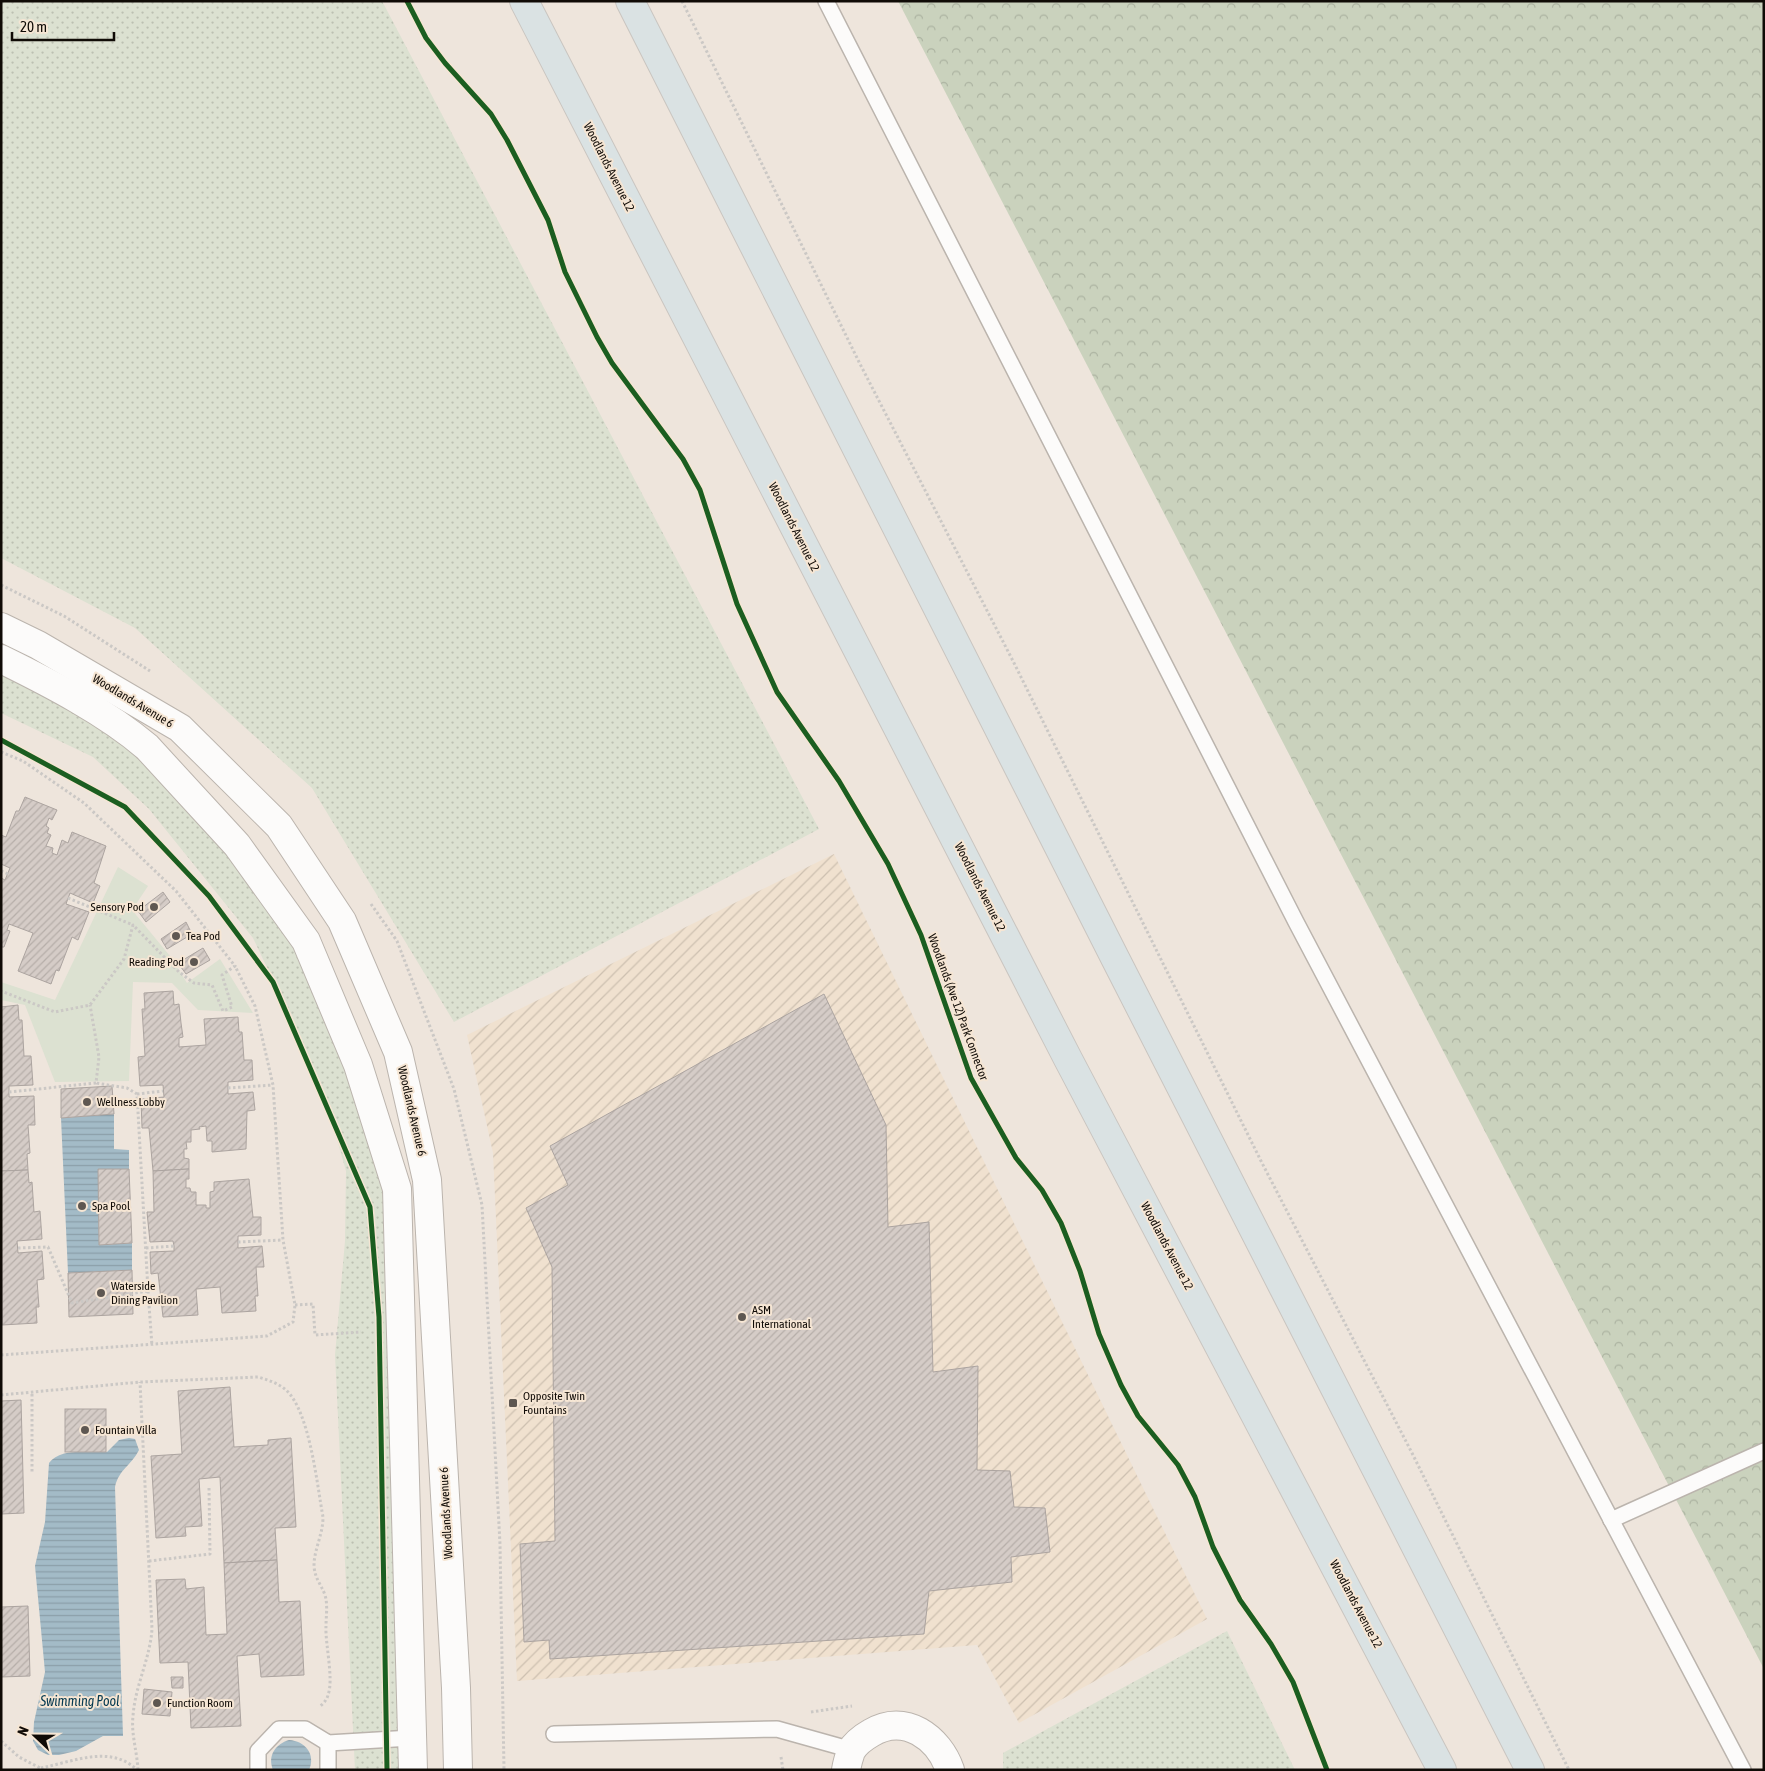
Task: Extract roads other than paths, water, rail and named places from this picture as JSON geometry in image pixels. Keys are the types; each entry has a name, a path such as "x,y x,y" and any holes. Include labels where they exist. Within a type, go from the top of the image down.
{"main road":[{"name":"Woodlands Avenue 12","path":"524,1 1063,1050 1442,1770"},
{"path":"630,1 1115,958 1530,1770"}],"street":[{"name":"Woodlands Avenue 6","path":"1,626 38,644 180,728 279,826 342,921 398,1052 427,1180 456,1688 458,1770"},
{"path":"1,659 40,678 131,734 147,747 237,845 306,941 358,1065 397,1189 413,1770"},
{"path":"849,1760 863,1738 879,1728 910,1727 927,1735 945,1756 950,1770"}],"lane":[{"path":"826,1 1296,922 1743,1770"},
{"path":"1611,1520 1764,1451"},
{"path":"258,1770 258,1751 279,1729 305,1728 328,1743 411,1738"},
{"path":"554,1734 777,1729 849,1760"},
{"path":"328,1743 328,1770"}],"water":[{"name":"Spa Pool","path":"114,1114 114,1149 129,1150 129,1169 98,1169 99,1245 132,1243 132,1270 68,1273 61,1118"},
{"name":"Swimming Pool","path":"135,1439 139,1450 119,1476 115,1487 123,1736 103,1736 76,1751 59,1755 48,1755 38,1750 33,1741 34,1722 45,1672 35,1566 45,1522 49,1463 54,1458 68,1453 107,1452 119,1440"},
{"path":"289,1740 300,1743 308,1749 311,1759 309,1770 273,1770 271,1760 274,1751 280,1744"}],"place":[{"name":"Sensory Pod","path":"154,907"},
{"name":"Tea Pod","path":"176,936"},
{"name":"Reading Pod","path":"194,962"},
{"name":"Wellness Lobby","path":"87,1102"},
{"name":"Spa Pool","path":"82,1206"},
{"name":"Waterside Dining Pavilion","path":"101,1293"},
{"name":"ASM International","path":"742,1317"},
{"name":"Opposite Twin Fountains","path":"513,1403"},
{"name":"Fountain Villa","path":"85,1430"},
{"name":"Function Room","path":"157,1703"}]}
